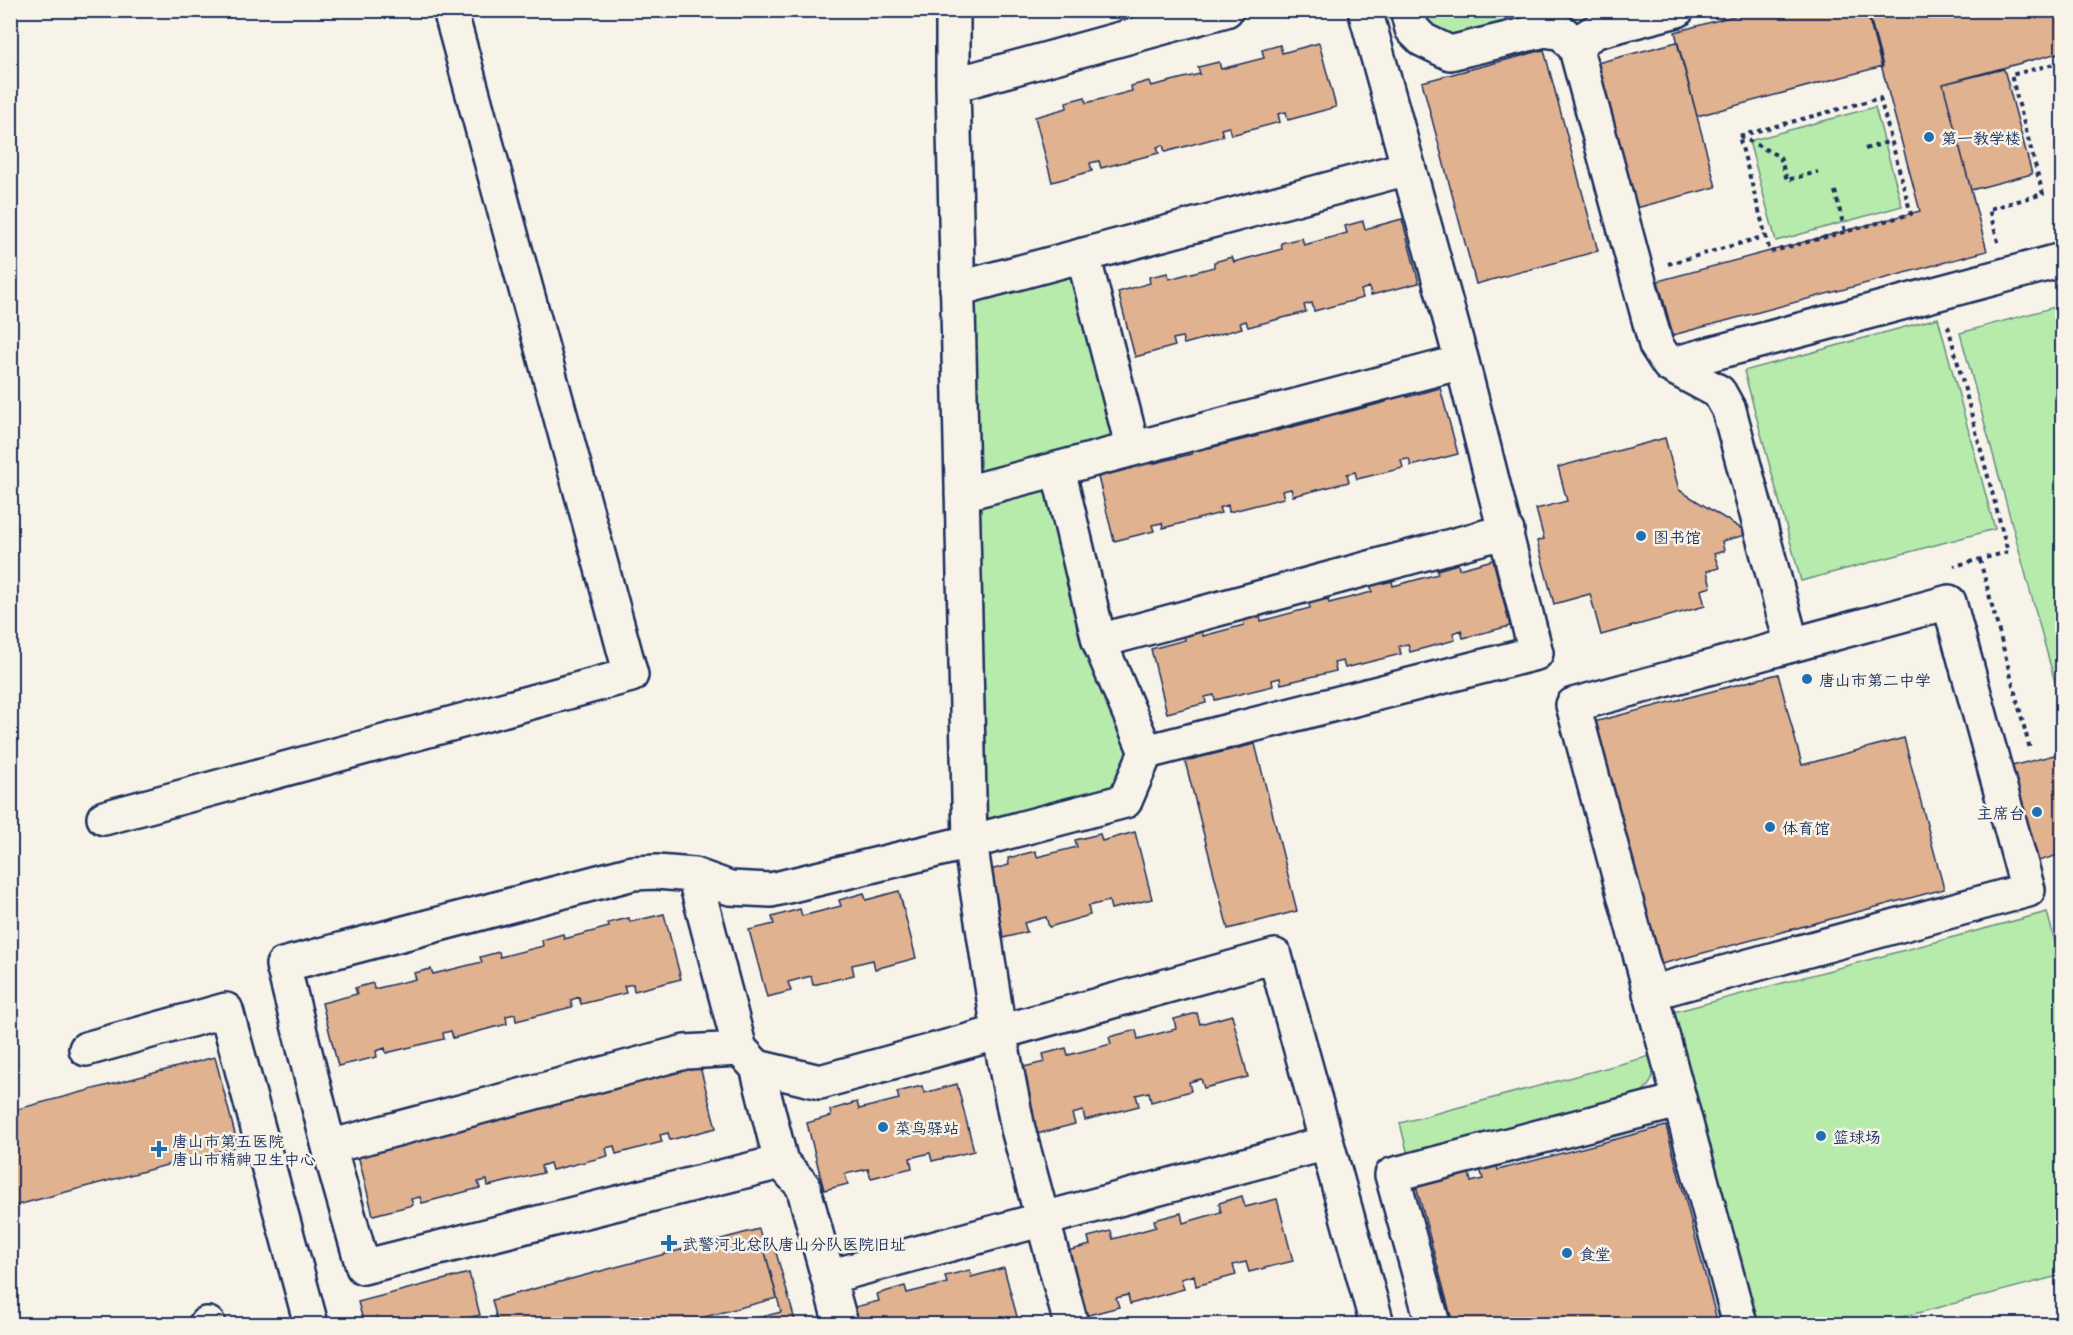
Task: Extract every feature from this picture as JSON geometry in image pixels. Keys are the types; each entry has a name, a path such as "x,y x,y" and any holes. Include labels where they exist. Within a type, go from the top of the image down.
{"street":[{"path":"104,818 631,675 450,10"},
{"path":"953,10 970,842 999,1032 1018,1129 1071,1324"},
{"path":"953,85 1226,10"},
{"path":"1146,752 1536,653 1507,531 1365,10"},
{"path":"1407,10 1412,29 1423,40 1450,53 1545,30 1563,33 1576,49 1656,345 1669,365 1719,392 1729,410 1792,645"},
{"path":"1576,49 1585,38 1596,31 1689,13"},
{"path":"957,289 1408,168"},
{"path":"1083,255 1133,449"},
{"path":"1669,365 2062,260"},
{"path":"962,494 1462,363"},
{"path":"781,1162 363,1267 329,1147 283,965 633,873 694,875 730,888 771,890 970,842 1125,801 1146,752 1099,640 1058,469"},
{"path":"1099,640 1507,531"},
{"path":"1650,993 2028,890 1949,602 1573,705 1678,1101 1740,1324"},
{"path":"694,875 781,1162 803,1186 841,1324"},
{"path":"329,1147 684,1052 748,1058 820,1082 1275,956 1377,1324"},
{"path":"86,1049 226,1010 311,1324"},
{"path":"1433,1324 1392,1175 1678,1101"},
{"path":"828,1277 1327,1143"}],"path":[{"path":"1689,13 1722,10"},
{"path":"2000,246 1989,209 2043,194 2021,121 2011,75 2062,62"},
{"path":"1880,98 1911,214 1770,252 1739,136 1880,98"},
{"path":"1739,136 1780,157 1787,180 1818,172"},
{"path":"1865,149 1891,141"},
{"path":"1834,191 1845,232"},
{"path":"1636,273 1766,236"},
{"path":"1940,293 2008,552 1946,568"},
{"path":"1980,560 2030,749"}],"green space":[{"path":"1416,11 1591,11 1466,43 1425,32"},
{"path":"1875,107 1902,206 1776,241 1749,141"},
{"path":"1080,262 1125,444 975,483 969,292"},
{"path":"2062,305 2062,708 1960,333"},
{"path":"1938,318 1995,529 1801,581 1744,371"},
{"path":"1049,484 1131,749 1113,791 982,825 974,504"},
{"name":"篮球场","path":"2047,912 2062,968 2062,1275 1876,1324 1758,1324 1674,1012"},
{"path":"1654,1055 1651,1082 1632,1100 1409,1159 1400,1123"}],"building":[{"path":"1010,10 1045,10 1012,19"},
{"path":"1755,10 1868,10 1883,66 1697,116 1675,32"},
{"name":"第一教学楼","path":"1873,10 2062,10 2062,52 1943,84 1987,251 1673,335 1658,281 1920,211 1867,12"},
{"path":"1677,42 1716,187 1636,208 1597,63"},
{"path":"1319,43 1336,107 1288,120 1286,112 1278,114 1280,122 1231,135 1229,127 1221,129 1223,136 1165,152 1163,145 1157,147 1159,153 1101,168 1099,161 1090,163 1092,171 1052,182 1035,117 1067,108 1066,102 1085,97 1086,103 1132,91 1131,86 1149,81 1151,86 1200,74 1198,67 1219,62 1221,69 1264,58 1262,50 1280,45 1282,53"},
{"path":"1544,50 1598,251 1476,284 1422,82"},
{"path":"2004,69 2032,174 1971,190 1943,84"},
{"path":"1402,219 1419,283 1371,295 1369,287 1361,290 1363,298 1314,311 1312,303 1304,305 1306,312 1248,327 1246,321 1240,323 1242,328 1184,344 1182,337 1173,339 1175,346 1135,357 1118,292 1150,283 1149,277 1168,273 1169,279 1214,267 1214,262 1232,257 1234,262 1282,249 1281,243 1302,238 1304,245 1347,233 1345,226 1363,221 1365,229"},
{"path":"1440,388 1458,454 1411,466 1409,459 1401,460 1403,468 1357,479 1355,472 1347,474 1349,482 1293,496 1291,489 1282,491 1284,498 1229,512 1228,505 1219,508 1221,513 1163,528 1162,523 1152,525 1154,531 1114,541 1098,477 1133,468 1131,462 1149,458 1151,464 1192,454 1191,448 1208,443 1209,448 1258,436 1257,431 1275,427 1276,431 1319,420 1318,414 1339,409 1340,414 1386,402 1385,398 1406,393 1407,397"},
{"name":"图书馆","path":"1665,438 1679,490 1750,534 1722,541 1724,551 1714,554 1719,568 1707,571 1711,587 1701,590 1705,606 1601,635 1590,594 1554,604 1537,541 1544,539 1536,509 1567,501 1558,467"},
{"path":"1493,560 1510,626 1463,638 1461,630 1453,633 1455,640 1410,652 1408,644 1399,646 1401,654 1345,668 1343,661 1334,663 1336,671 1281,684 1280,678 1272,680 1273,686 1215,700 1214,695 1205,697 1206,703 1167,713 1151,649 1185,640 1184,635 1202,631 1203,636 1244,625 1243,619 1260,615 1261,621 1310,608 1309,604 1328,599 1329,603 1372,592 1371,586 1392,581 1393,586 1438,574 1437,570 1458,564 1459,569"},
{"name":"体育馆","path":"1778,674 1802,765 1904,738 1944,889 1650,967 1586,724"},
{"path":"1255,744 1297,911 1228,929 1185,761"},
{"name":"主席台","path":"2062,753 2062,854 2025,865 2000,769"},
{"path":"1135,832 1152,899 1111,909 1109,901 1088,906 1090,915 1049,927 1046,917 1024,923 1027,932 1003,938 986,871 1009,865 1008,858 1036,851 1037,857 1077,847 1075,840 1100,834 1102,841"},
{"path":"899,891 916,958 875,969 873,960 852,965 854,975 813,985 811,976 788,982 791,991 767,997 749,930 774,924 772,917 800,909 802,916 841,906 839,900 864,893 866,900"},
{"path":"664,914 681,979 634,991 633,984 624,986 626,993 581,1004 579,997 571,1000 572,1007 516,1021 515,1014 506,1016 507,1024 453,1038 451,1031 443,1033 444,1039 386,1053 385,1048 376,1051 377,1057 338,1066 322,1003 357,994 355,988 373,983 374,989 416,979 414,973 431,969 433,974 482,962 480,957 499,952 500,957 543,946 542,940 563,934 564,939 609,927 608,923 629,918 630,922"},
{"path":"1197,1013 1200,1024 1232,1015 1248,1077 1204,1088 1201,1079 1189,1082 1191,1091 1151,1102 1149,1092 1136,1095 1139,1106 1085,1120 1083,1111 1072,1114 1075,1124 1033,1135 1015,1069 1045,1062 1043,1054 1066,1048 1068,1055 1111,1044 1109,1037 1136,1030 1138,1039 1176,1029 1174,1019"},
{"path":"215,1057 238,1146 10,1207 10,1111"},
{"path":"699,1063 716,1128 670,1140 668,1133 660,1135 662,1142 616,1154 614,1146 606,1148 608,1156 552,1170 550,1163 541,1166 543,1173 488,1186 487,1180 478,1182 480,1188 422,1203 420,1197 411,1199 413,1205 373,1215 357,1151"},
{"path":"957,1084 974,1151 932,1161 930,1153 910,1158 912,1168 871,1178 868,1169 845,1174 848,1184 824,1190 807,1123 831,1116 830,1110 857,1102 859,1109 899,1099 897,1092 922,1086 924,1093"},
{"name":"食堂","path":"1666,1126 1718,1324 1453,1324 1414,1178 1467,1164 1471,1182 1483,1179 1479,1165 1495,1160 1498,1170"},
{"path":"1242,1196 1245,1207 1277,1199 1293,1261 1249,1272 1246,1262 1233,1265 1236,1275 1196,1286 1194,1275 1181,1279 1184,1289 1130,1304 1128,1295 1116,1298 1119,1307 1077,1318 1060,1253 1090,1245 1088,1237 1111,1231 1113,1239 1156,1227 1154,1220 1181,1213 1183,1223 1221,1212 1219,1203"},
{"path":"759,1229 777,1298 678,1324 498,1324 492,1300"},
{"path":"774,1245 796,1324 735,1324 781,1312 764,1248"},
{"path":"1004,1268 1019,1324 859,1324 855,1307 879,1301 877,1294 905,1286 907,1293 947,1283 945,1276 970,1270 971,1277"},
{"path":"469,1273 480,1315 445,1324 364,1324 358,1302"}],"place":[{"name":"第一教学楼","path":"1929,137"},
{"name":"图书馆","path":"1641,536"},
{"name":"唐山市第二中学","path":"1807,679"},
{"name":"主席台","path":"2037,812"},
{"name":"体育馆","path":"1770,827"},
{"name":"菜鸟驿站","path":"883,1127"},
{"name":"篮球场","path":"1821,1136"},
{"name":"唐山市第五医院 唐山市精神卫生中心","path":"159,1149"},
{"name":"武警河北总队唐山分队医院旧址","path":"669,1243"},
{"name":"食堂","path":"1567,1253"}]}
